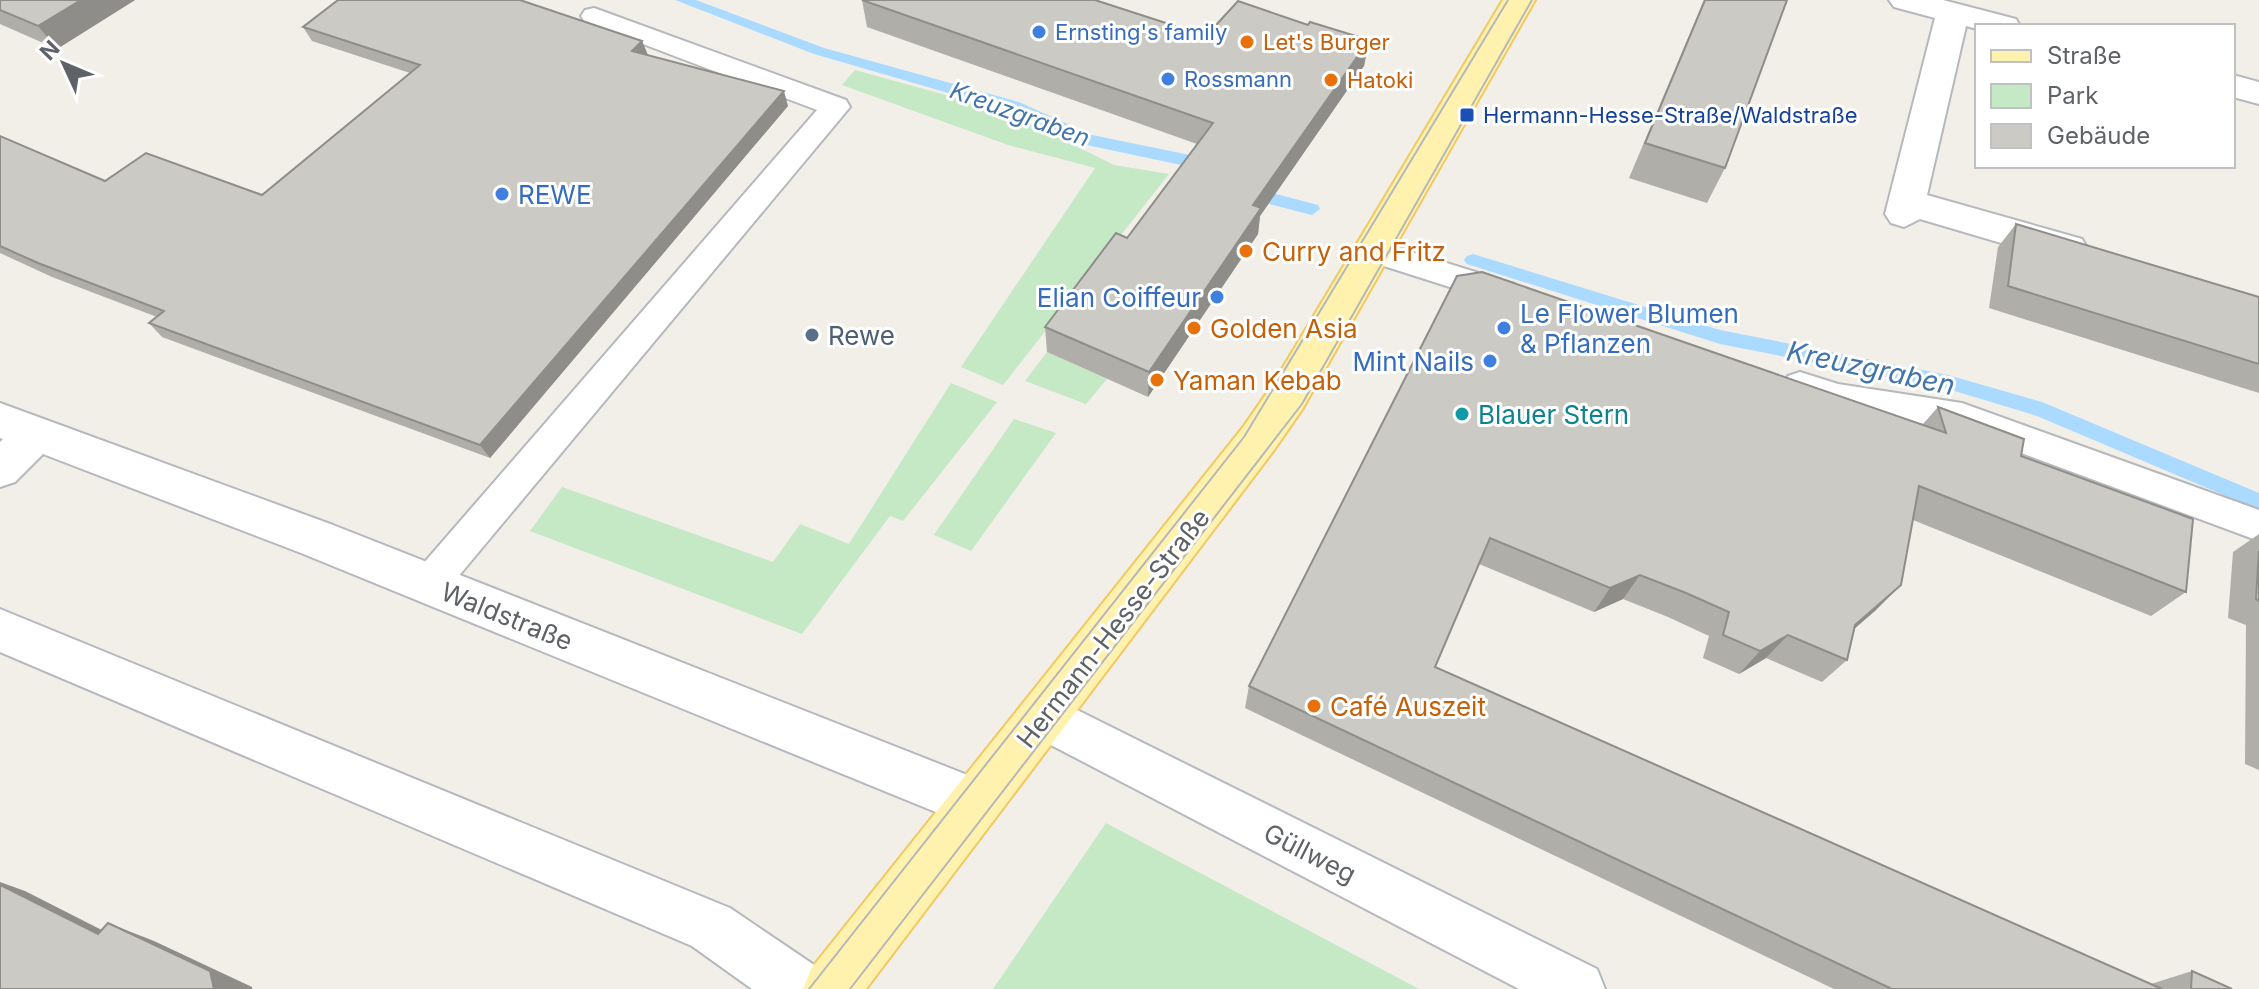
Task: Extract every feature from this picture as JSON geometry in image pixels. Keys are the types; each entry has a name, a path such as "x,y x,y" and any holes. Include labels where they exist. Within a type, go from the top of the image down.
{"main road":[{"name":"Hermann-Hesse-Straße","path":"831,989 1259,438 1288,396 1519,0"}],"street":[{"path":"1905,0 1997,24"},
{"path":"1953,12 1905,208 2106,260"},
{"path":"2235,87 2259,93"},
{"name":"Waldstraße","path":"0,469 18,427 317,539 975,803"},
{"path":"0,630 711,927 800,989"},
{"name":"Güllweg","path":"1043,716 1577,989"}],"lane":[{"path":"429,584 836,107 594,16"},
{"path":"1373,251 1536,302"},
{"path":"1762,373 1838,397 1962,417 2259,526"}],"green space":[{"path":"855,70 1010,113 1114,165 1169,174 1003,385 961,367 1095,168 1008,145 842,85"},
{"path":"1047,352 1107,379 1086,404 1025,381"},
{"path":"951,383 997,402 903,521 890,516 802,634 530,531 562,487 773,562 800,524 849,544"},
{"path":"1014,419 1056,433 971,551 934,535"},
{"path":"1106,823 1419,989 993,989"}],"building":[{"path":"0,0 81,0 38,26 0,10"},
{"name":"REWE","path":"338,0 520,0 642,41 632,51 784,91 480,445 149,323 164,311 0,246 0,136 105,181 146,153 262,195 420,65 303,27"},
{"path":"862,0 1095,0 1206,36 1238,1 1308,25 1310,22 1369,40 1253,205 1261,208 1149,372 1045,327 1116,233 1127,238 1213,123"},
{"path":"1705,0 1787,0 1725,168 1645,143"},
{"path":"2016,224 2259,297 2259,364 2008,286"},
{"path":"1482,272 1946,433 1938,407 2024,439 2021,456 2193,519 2186,592 1919,486 1901,585 1855,625 1847,660 1788,635 1760,651 1723,635 1729,612 1686,593 1640,575 1610,588 1490,538 1435,667 2162,989 1892,989 1249,686 1457,276"},
{"path":"2259,551 2259,601 2256,599"},
{"path":"0,885 98,934 108,923 210,971 214,989 0,989"},
{"path":"2192,971 2232,989 2191,989"}],"waterway":[{"name":"Kreuzgraben","path":"682,0 819,51 1013,106 1088,140 1190,161 1209,170"},
{"name":"Kreuzgraben","path":"1249,189 1271,199 1312,209"},
{"name":"Kreuzgraben","path":"1473,260 1720,337 1948,382 2042,410 2259,502"}],"tram line":[{"path":"809,989 1244,437 1508,0"},
{"path":"850,989 1302,404 1532,0"}],"place":[{"name":"Ernsting's family","path":"1039,32"},
{"name":"Let's Burger","path":"1247,42"},
{"name":"Rossmann","path":"1168,79"},
{"name":"Hatoki","path":"1331,80"},
{"name":"Hermann-Hesse-Straße/Waldstraße","path":"1467,115"},
{"name":"REWE","path":"502,194"},
{"name":"Curry and Fritz","path":"1246,251"},
{"name":"Elian Coiffeur","path":"1217,297"},
{"name":"Golden Asia","path":"1194,328"},
{"name":"Le Flower Blumen & Pflanzen","path":"1504,328"},
{"name":"Rewe","path":"812,335"},
{"name":"Mint Nails","path":"1490,361"},
{"name":"Yaman Kebab","path":"1157,380"},
{"name":"Blauer Stern","path":"1462,414"},
{"name":"Café Auszeit","path":"1314,706"}]}
